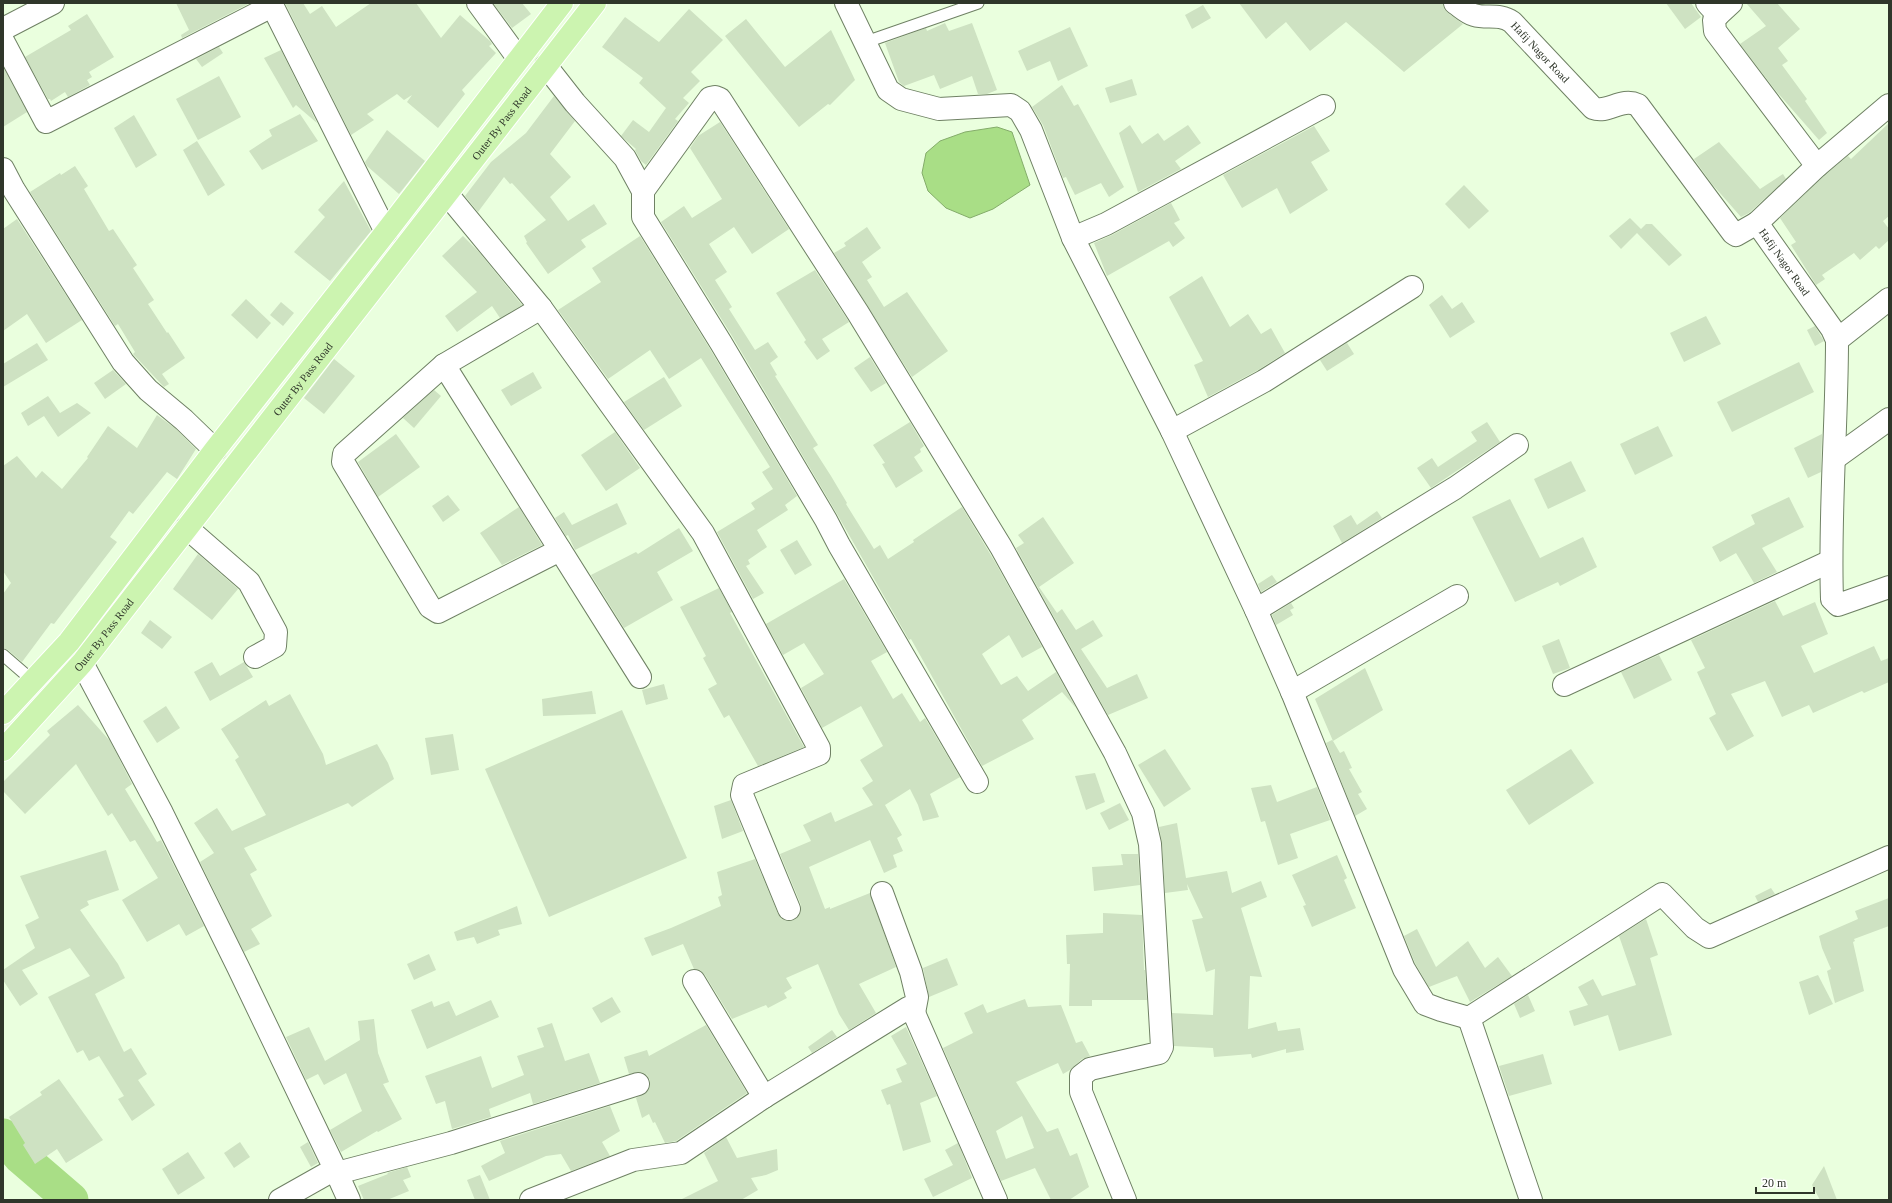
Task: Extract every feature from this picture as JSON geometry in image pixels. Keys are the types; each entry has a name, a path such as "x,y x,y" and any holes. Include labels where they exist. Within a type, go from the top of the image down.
{"main road":[{"name":"Outer By Pass Road","path":"3,713 69,642 215,450 386,232 518,58 562,3"},
{"name":"Outer By Pass Road","path":"3,750 82,663 595,3"}],"street":[{"path":"3,29 53,3"},
{"path":"478,3 518,58"},
{"path":"846,3 888,90 901,99 939,109 1011,105 1020,111 1031,130 1073,238 1172,431 1256,610 1292,692 1404,969 1425,1004 1469,1018 1662,894 1694,928 1709,937 1889,857"},
{"name":"Hafij Nagor Road","path":"1455,3 1468,13 1506,18 1512,22 1593,108 1598,110 1627,101 1638,104 1733,233 1736,235 1741,234 1757,223 1832,329 1837,340 1835,458 1831,561 1832,599 1838,604 1889,587"},
{"path":"1482,16 1499,3"},
{"path":"3,41 46,122 271,4 386,232"},
{"path":"1719,7 1714,20 1715,31 1817,166"},
{"path":"546,66 575,103 625,158 643,191 643,217 721,343 826,520 842,552 977,782"},
{"path":"643,191 710,98 715,97 720,99 858,313 993,534 1118,760 1144,813 1150,844 1162,1047 1159,1053 1090,1069 1081,1076 1081,1092 1125,1200"},
{"path":"1757,223 1817,166 1889,105"},
{"path":"1073,238 1106,224 1324,106"},
{"path":"3,169 14,190 123,362 148,390 184,420 215,450"},
{"path":"447,194 542,308 703,534 819,748 819,754 744,785 742,795 789,908"},
{"path":"1172,431 1264,381 1412,287"},
{"path":"1837,340 1889,299"},
{"path":"542,308 444,365 344,454 342,462 430,607 438,612 560,550"},
{"path":"444,365 640,677"},
{"path":"1835,458 1889,419"},
{"path":"1256,610 1455,488 1517,445"},
{"path":"187,528 249,582 267,612 276,632 276,646 255,657"},
{"path":"1564,685 1831,561"},
{"path":"1292,692 1457,596"},
{"path":"82,663 165,820 238,967 349,1200"},
{"path":"882,894 911,972 917,997 914,1013"},
{"path":"694,981 764,1097"},
{"path":"530,1200 633,1160 681,1154 764,1097 908,1008 914,1013 996,1200"},
{"path":"1469,1018 1530,1200"},
{"path":"280,1200 336,1171 451,1143 638,1084"}],"lane":[{"path":"866,42 978,3"},
{"path":"3,655 33,681"}],"shaded area":[{"path":"997,127 1012,132 1030,185 993,209 970,218 946,208 928,191 922,173 926,153 940,141 965,132"}],"building":[{"path":"176,3 250,3 182,38 181,35 189,30"},
{"path":"285,3 303,3 310,14 322,6 336,27 371,3 416,3 441,38 460,15 490,41 492,44 489,46 496,53 462,90 465,94 438,128 407,102 412,95 404,100 397,94 367,114 374,120 351,135"},
{"path":"493,3 522,3 531,14 512,28"},
{"path":"1239,3 1443,3 1444,9 1463,24 1404,72 1346,22 1310,51 1286,22 1266,39"},
{"path":"1666,3 1691,3 1701,17 1685,29"},
{"path":"1746,3 1777,3 1800,29 1778,48 1788,61 1782,65 1807,99 1805,101 1827,133 1819,140 1776,91 1740,44 1766,26"},
{"path":"1203,5 1211,18 1192,29 1185,15"},
{"path":"689,9 723,40 691,72 700,81 683,98 689,103 675,119 678,121 646,165 641,161 635,150 636,149 621,136 633,120 649,132 666,108 639,83 643,78 602,47 625,17 659,42"},
{"path":"87,14 114,57 89,72 92,77 87,80 90,85 68,97 65,92 51,101 48,99 25,57 71,30 68,26"},
{"path":"746,19 785,67 831,30 855,80 830,105 828,104 799,127 725,36"},
{"path":"945,23 949,31 972,23 997,90 987,94 978,94 972,76 940,89 934,75 904,86 899,82 885,43 926,28 927,31"},
{"path":"1070,27 1088,66 1058,81 1050,61 1027,71 1018,51"},
{"path":"219,47 223,53 202,67 196,59"},
{"path":"281,50 317,123 296,105 293,108 264,58"},
{"path":"4,69 27,112 3,127 3,70"},
{"path":"219,76 241,117 198,140 176,99"},
{"path":"1132,79 1137,95 1110,103 1105,88"},
{"path":"1062,85 1074,106 1078,104 1124,187 1109,197 1101,183 1075,195 1066,177 1063,178 1043,125 1032,107"},
{"path":"554,96 575,121 550,154 571,177 550,197 568,221 594,204 607,224 581,240 586,247 548,274 526,243 527,242 524,236 546,220 512,183 510,184 504,177 478,212 465,196 491,162 526,133"},
{"path":"300,114 318,141 262,170 249,151 272,136 269,130"},
{"path":"134,115 157,155 136,168 114,128"},
{"path":"720,122 789,229 752,254 734,227 709,244 727,272 715,280 732,307 729,309 755,350 768,342 778,357 770,363 777,375 775,376 818,445 813,448 847,503 846,504 874,549 880,545 888,559 962,507 995,562 1042,647 1022,658 1009,635 982,654 1001,685 1017,676 1028,691 1056,672 1076,708 1062,692 1022,720 1034,739 982,766 911,639 909,640 732,336 661,222 684,206 692,218 722,199 690,148 698,136"},
{"path":"1889,123 1889,216 1883,221 1889,229 1889,240 1879,249 1876,246 1860,260 1854,253 1822,275 1825,279 1816,285 1791,245 1796,242 1780,218 1825,175 1848,156 1851,159"},
{"path":"1130,125 1142,144 1158,133 1164,141 1188,125 1201,143 1175,161 1181,169 1138,192 1119,133"},
{"path":"1314,126 1330,151 1311,162 1328,190 1290,214 1277,188 1242,208 1223,175"},
{"path":"387,130 425,161 399,194 367,166 365,162"},
{"path":"197,141 225,185 208,196 183,150"},
{"path":"1719,142 1760,189 1783,174 1786,179 1749,213 1741,217 1712,184 1694,159"},
{"path":"75,166 88,186 84,189 109,231 113,229 137,265 133,268 154,300 148,304 185,358 162,374 169,384 164,387 133,354 135,352 118,324 115,326 30,192 60,173 61,175"},
{"path":"344,181 371,231 330,281 294,252 325,217 318,210"},
{"path":"1464,185 1489,211 1469,229 1445,204"},
{"path":"1171,203 1180,220 1174,223 1185,238 1173,247 1169,241 1107,276 1094,243"},
{"path":"1630,218 1641,229 1646,224 1652,224 1682,255 1669,266 1637,233 1621,249 1609,236"},
{"path":"17,219 82,320 46,343 27,314 3,331 3,229"},
{"path":"867,227 881,248 862,262 872,277 867,280 884,307 907,292 948,351 912,377 834,253 846,246 844,243"},
{"path":"463,236 479,252 522,305 500,318 492,306 457,332 445,316 477,292 442,256"},
{"path":"640,236 710,349 797,496 785,505 788,510 757,530 767,547 748,560 750,564 746,566 764,593 753,599 717,532 755,509 751,503 773,489 762,472 770,467 701,358 669,379 650,350 608,379 558,310 601,282 592,268"},
{"path":"815,270 849,322 822,339 830,351 817,360 804,342 806,340 776,293"},
{"path":"1202,276 1230,327 1248,314 1261,334 1271,328 1285,353 1258,370 1208,397 1194,365 1203,361 1169,297"},
{"path":"1442,295 1452,309 1462,302 1475,322 1450,338 1429,305"},
{"path":"246,299 271,323 257,339 231,315"},
{"path":"281,302 294,313 283,326 270,315"},
{"path":"1706,316 1721,344 1684,362 1670,333"},
{"path":"1815,326 1824,341 1815,346 1807,330"},
{"path":"37,343 48,360 3,387 3,364"},
{"path":"1347,343 1354,354 1327,371 1320,360"},
{"path":"870,357 886,383 871,392 854,368"},
{"path":"334,359 355,376 324,414 304,398"},
{"path":"1799,362 1814,392 1732,432 1717,402"},
{"path":"113,370 126,384 105,399 94,383"},
{"path":"533,372 542,388 511,406 501,390"},
{"path":"664,377 682,406 644,430 624,402"},
{"path":"434,390 441,396 414,428 403,418"},
{"path":"48,396 60,413 77,403 91,413 58,437 44,416 28,426 21,413"},
{"path":"157,415 176,429 196,449 177,479 167,472 133,514 129,511 110,537 117,542 54,624 51,623 22,662 8,650 3,648 3,594 11,583 3,571 3,466 17,456 36,478 42,471 62,489 88,458 87,457 108,426 137,448"},
{"path":"910,422 924,446 920,449 921,452 914,457 923,471 896,488 882,464 885,463 873,445"},
{"path":"1487,422 1500,442 1431,488 1417,468 1432,458 1438,467 1477,441 1471,432"},
{"path":"1658,426 1673,456 1635,475 1620,444"},
{"path":"615,432 640,468 606,491 581,455"},
{"path":"396,434 420,467 378,497 358,462"},
{"path":"1822,434 1821,472 1808,478 1794,448"},
{"path":"1571,461 1586,491 1548,509 1534,479"},
{"path":"448,495 460,510 443,522 432,506"},
{"path":"1789,497 1804,527 1762,548 1777,572 1754,583 1736,553 1720,562 1712,547 1755,524 1751,515"},
{"path":"1510,499 1540,558 1583,537 1597,567 1560,586 1558,582 1515,602 1472,517"},
{"path":"617,503 627,524 575,550 568,535 566,536 555,518 564,512 572,525"},
{"path":"519,507 542,545 502,565 480,533"},
{"path":"1377,511 1382,518 1342,543 1333,526 1351,515 1357,525"},
{"path":"1043,517 1074,563 1039,587 1057,613 1062,609 1076,630 1093,620 1103,636 1081,649 1107,688 1137,674 1148,698 1108,715 1016,548 1024,543 1018,535"},
{"path":"679,528 693,551 657,572 673,600 624,628 591,575 636,552 638,554"},
{"path":"797,540 812,565 795,575 780,550"},
{"path":"198,554 238,589 212,620 173,589"},
{"path":"1272,575 1277,582 1261,592 1258,584"},
{"path":"844,579 887,652 871,661 893,699 902,693 920,722 925,718 960,777 930,794 939,817 923,821 918,805 910,789 885,805 902,835 897,838 903,851 893,855 897,867 884,873 870,840 809,867 825,909 830,907 830,909 870,893 896,967 859,984 876,1013 849,1030 839,1014 818,964 786,978 792,988 784,993 787,998 768,1008 766,1005 732,1019 705,975 700,970 694,969 683,944 652,956 644,938 721,906 718,897 722,895 717,872 755,859 781,919 787,921 794,920 799,916 801,905 780,854 811,841 803,825 831,812 835,822 873,805 862,788 873,781 860,760 883,746 861,706 822,728 801,688 824,674 804,643 783,655 766,624"},
{"path":"719,588 732,612 730,613 804,747 758,766 729,715 724,718 708,689 717,684 703,658 706,656 680,607"},
{"path":"1775,601 1783,616 1815,602 1828,634 1801,646 1814,673 1874,646 1881,661 1889,658 1889,682 1864,693 1862,691 1813,713 1809,705 1782,717 1765,681 1731,694 1754,736 1727,751 1709,718 1716,714 1697,672 1705,668 1691,640"},
{"path":"1291,603 1294,608 1290,610 1293,615 1276,625 1272,615"},
{"path":"150,620 172,637 162,649 141,633"},
{"path":"1559,639 1570,668 1553,674 1542,646"},
{"path":"1659,655 1672,680 1634,699 1621,672"},
{"path":"212,662 220,676 244,662 253,677 210,701 194,672"},
{"path":"1365,668 1383,710 1333,741 1315,699"},
{"path":"664,684 668,699 646,705 642,690"},
{"path":"592,691 596,714 543,716 542,699"},
{"path":"290,694 323,754 326,765 377,744 388,763 394,779 352,807 348,803 244,848 257,870 250,874 272,916 251,929 260,944 244,952 200,862 214,853 194,823 217,808 232,831 266,815 235,760 239,757 221,729 266,700 269,706"},
{"path":"78,705 110,741 132,784 125,789 157,842 161,840 204,926 186,936 179,924 147,942 122,900 158,878 135,840 130,842 112,813 108,816 76,764 25,814 3,791 3,782 50,735 47,731"},
{"path":"166,706 180,728 157,743 143,721"},
{"path":"622,710 687,858 549,917 485,769"},
{"path":"453,734 459,770 431,775 425,738"},
{"path":"1332,740 1340,753 1344,751 1352,768 1349,769 1362,792 1358,794 1367,809 1355,816 1326,743"},
{"path":"1165,749 1191,789 1164,807 1138,765"},
{"path":"1571,749 1594,783 1529,825 1506,790"},
{"path":"1095,773 1105,802 1086,810 1075,776"},
{"path":"1271,785 1277,802 1317,787 1330,820 1290,834 1298,858 1278,865 1265,821 1261,822 1251,788"},
{"path":"731,800 743,831 722,839 714,806"},
{"path":"1120,803 1129,820 1109,830 1100,813"},
{"path":"1177,823 1186,878 1227,871 1232,893 1261,881 1267,897 1241,908 1262,977 1250,976 1248,1029 1276,1022 1278,1031 1300,1028 1304,1050 1286,1053 1286,1049 1252,1058 1251,1054 1214,1057 1213,1048 1174,1046 1172,1013 1213,1015 1215,969 1206,972 1192,920 1203,918 1187,884 1188,890 1165,893 1162,843 1159,827"},
{"path":"106,850 119,890 87,901 89,905 80,910 118,964 125,978 95,994 124,1052 131,1048 147,1074 138,1080 155,1105 132,1121 118,1099 124,1096 99,1056 89,1061 83,1050 77,1053 48,997 90,976 70,948 22,970 38,994 20,1006 3,980 3,970 35,948 25,925 39,918 20,876"},
{"path":"1121,854 1138,854 1140,885 1094,891 1092,867 1123,865"},
{"path":"1337,855 1347,878 1344,880 1356,908 1312,927 1303,906 1306,905 1292,875"},
{"path":"1771,888 1775,894 1758,902 1755,896"},
{"path":"1889,898 1889,926 1854,939 1855,941 1853,942 1864,991 1835,1003 1827,971 1831,969 1822,948 1819,936 1858,919 1855,911"},
{"path":"517,906 522,924 498,930 500,935 477,944 474,937 457,941 454,932"},
{"path":"1103,913 1142,915 1144,970 1147,1000 1092,1000 1092,1006 1069,1006 1070,964 1067,964 1066,935 1103,933"},
{"path":"1646,919 1658,955 1650,958 1672,1035 1619,1051 1608,1015 1574,1026 1569,1011 1588,1005 1578,987 1593,979 1602,996 1636,985 1619,936"},
{"path":"1417,929 1436,967 1468,941 1485,968 1498,957 1512,976 1470,1002 1457,976 1429,987 1415,963 1404,936"},
{"path":"429,954 436,970 414,980 407,964"},
{"path":"947,958 958,985 929,997 923,968"},
{"path":"1818,975 1833,1004 1809,1015 1799,982"},
{"path":"1528,995 1535,1011 1520,1018 1514,1004"},
{"path":"612,997 621,1012 601,1023 592,1008"},
{"path":"1025,999 1028,1007 1061,1005 1076,1043 1082,1041 1090,1056 1082,1059 1063,1074 1058,1063 1016,1082 1047,1132 1058,1128 1070,1156 1077,1153 1089,1187 1069,1200 1051,1200 1035,1168 1001,1181 943,1048 973,1033 964,1013 983,1004 987,1013","holes":["1022,1116 1034,1148 1006,1159 996,1131"]},
{"path":"491,1000 499,1017 427,1049 411,1010 432,1001 434,1007 449,1001 456,1016"},
{"path":"374,1019 378,1053 389,1082 383,1084 402,1119 378,1132 377,1131 341,1152 330,1130 362,1111 346,1073 324,1085 318,1074 306,1080 286,1037 309,1027 325,1061 360,1040 358,1021"},
{"path":"552,1023 565,1061 589,1053 600,1083 533,1104 530,1093 489,1109 491,1117 452,1129 445,1101 436,1104 425,1076 481,1056 492,1088 524,1075 517,1056 544,1047 537,1028"},
{"path":"706,1025 747,1093 676,1141 665,1143 655,1122 653,1123 649,1114 642,1118 636,1098 647,1092 650,1086 650,1080 647,1075 641,1072 629,1074 624,1057 647,1050 649,1056"},
{"path":"906,1027 937,1096 920,1103 931,1142 903,1151 890,1104 887,1105 881,1090 902,1082 896,1069 907,1064 891,1036"},
{"path":"832,1030 837,1037 812,1053 808,1047"},
{"path":"1543,1054 1552,1084 1509,1096 1499,1066"},
{"path":"59,1079 103,1140 66,1163 57,1149 35,1164 23,1145 25,1143 9,1117 42,1095 40,1092"},
{"path":"610,1106 620,1131 602,1142 610,1156 571,1171 561,1154 546,1156 489,1181 481,1166 505,1153 500,1141"},
{"path":"726,1137 737,1158 777,1149 778,1170 766,1175 751,1178 758,1190 741,1200 680,1200 718,1181 704,1153"},
{"path":"240,1142 250,1157 234,1168 224,1153"},
{"path":"308,1142 318,1163 311,1167 300,1147"},
{"path":"958,1143 972,1178 933,1197 924,1179 953,1165 945,1150"},
{"path":"188,1152 205,1178 178,1195 162,1169"},
{"path":"1824,1166 1837,1200 1820,1200 1812,1185"},
{"path":"407,1167 411,1177 403,1180 409,1191 387,1200 364,1200 358,1186 388,1174 387,1173"},
{"path":"480,1175 490,1200 475,1200 467,1180"}],"waterway":[{"path":"3,1136 21,1157 71,1200"}]}
